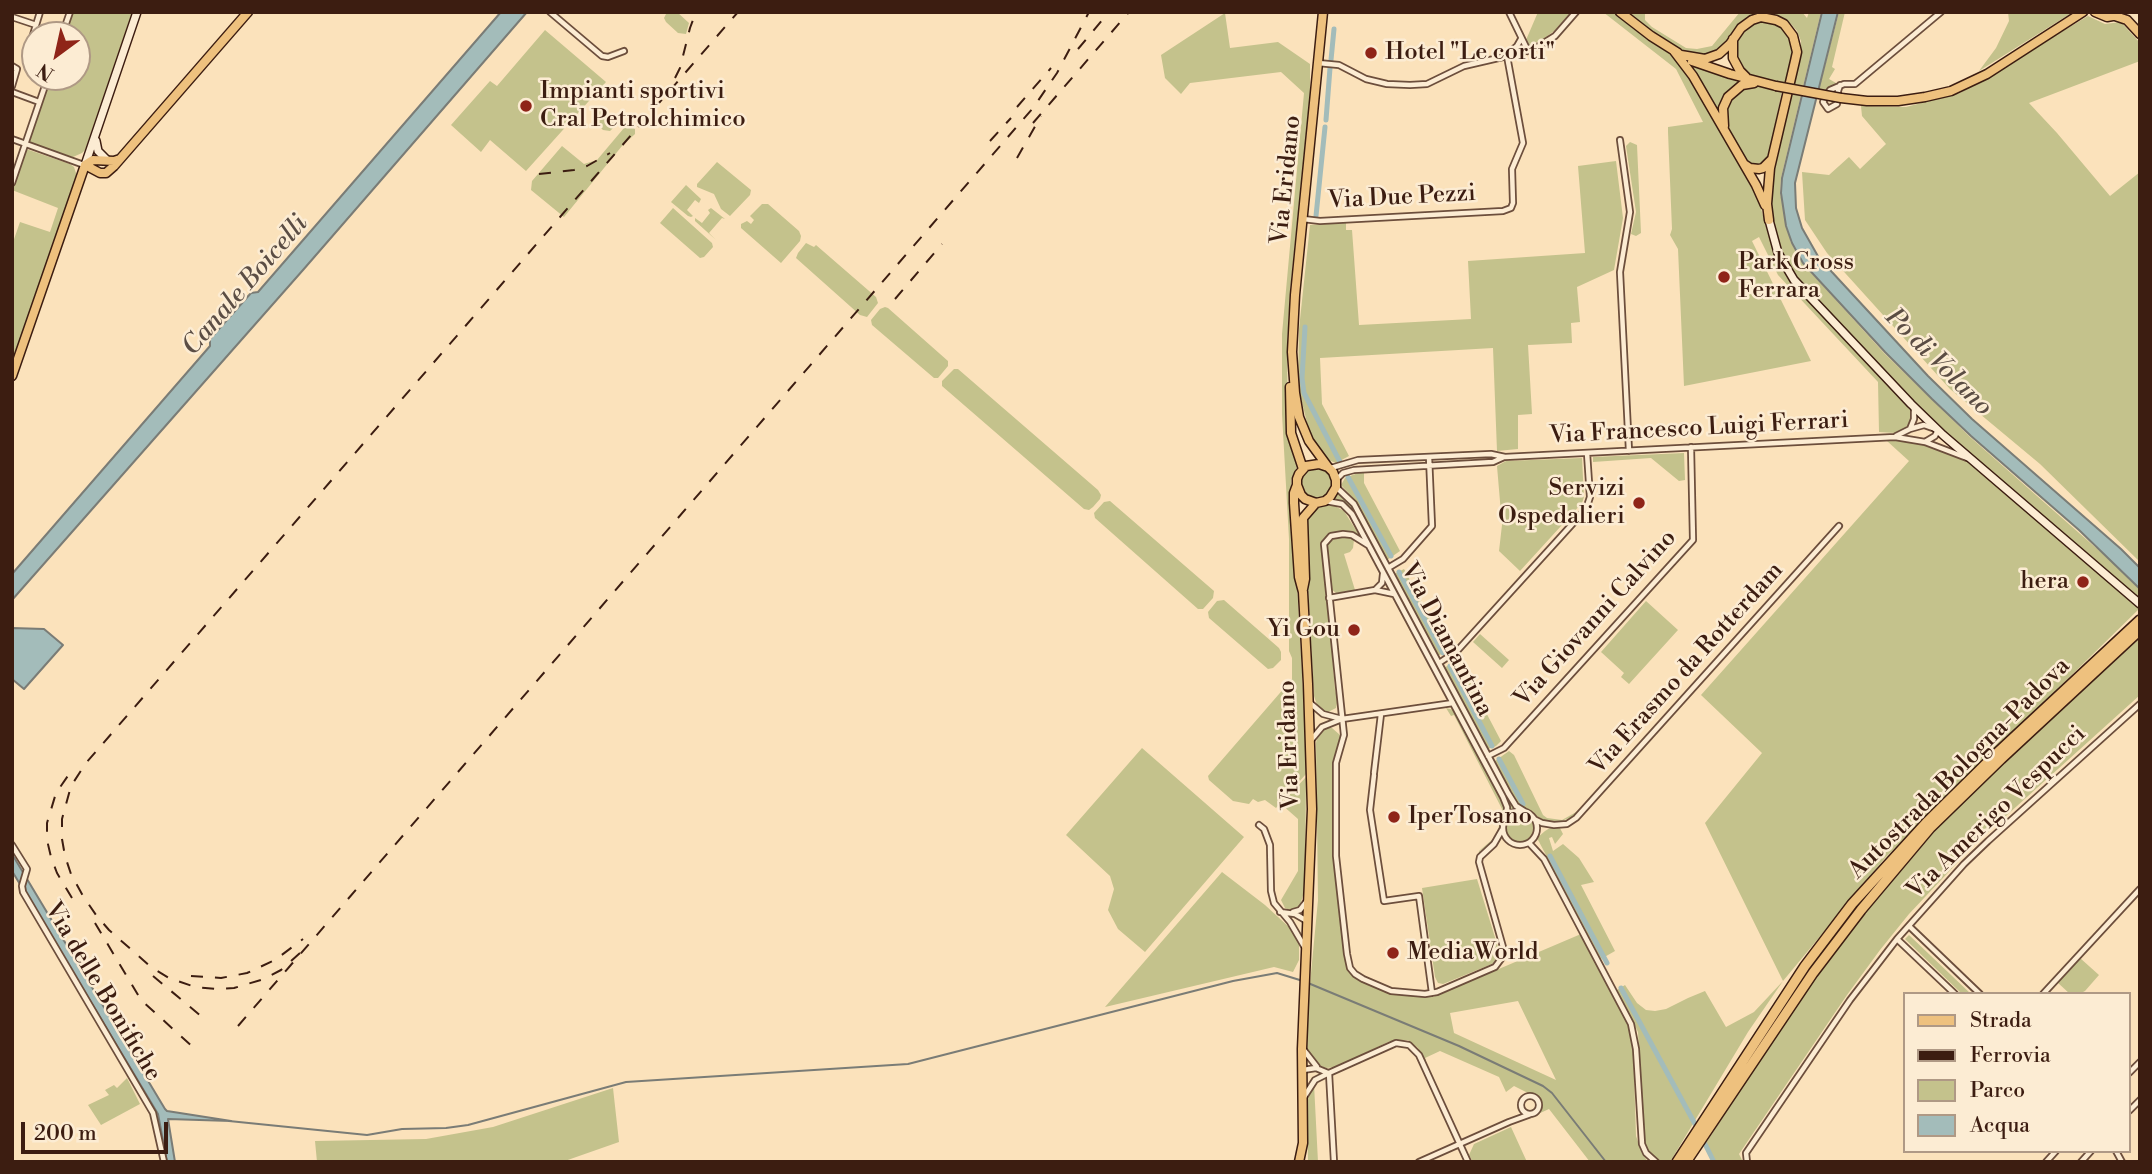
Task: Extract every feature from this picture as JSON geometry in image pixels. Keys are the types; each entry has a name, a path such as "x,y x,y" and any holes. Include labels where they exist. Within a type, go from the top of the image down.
{"highway":[{"name":"Autostrada Bologna-Padova","path":"1677,1162 1804,965 1853,904 1926,823 2140,620"},
{"name":"Autostrada Bologna-Padova","path":"1686,1162 1813,973 1861,910 1930,828 2140,630"}],"main road":[{"path":"12,376 138,12"},
{"path":"73,203 87,179 106,173 122,157 248,12"},
{"name":"Via Eridano","path":"1299,1162 1303,1143 1302,1049 1312,809 1303,592 1299,577 1294,503 1299,474 1303,469 1293,442 1290,389 1295,295 1306,219 1322,63 1322,12"},
{"path":"1620,12 1678,53 1717,71 1776,86 1879,102 1951,91 1981,77 2087,13 2107,18 2121,14 2137,30"},
{"path":"1678,53 1698,59 1713,57 1724,50 1741,28 1761,17 1784,24 1790,29 1796,44 1796,61 1771,160 1767,204 1769,220"},
{"path":"1734,38 1733,58 1748,79"},
{"path":"1678,53 1756,185 1778,253 1794,280 1938,430 2140,604"},
{"path":"1729,138 1722,114 1728,97 1742,85 1765,83"},
{"path":"96,135 98,151 107,160"},
{"path":"85,165 93,160 116,160 122,157"},
{"path":"1743,163 1750,168 1759,169 1771,160"},
{"path":"1756,185 1771,160"},
{"path":"85,165 97,172 106,173"},
{"name":"Via Eridano","path":"1292,352 1299,417 1309,441 1329,468 1336,483"},
{"path":"1303,469 1315,464 1329,468"},
{"path":"1297,485 1298,491 1305,499 1316,503 1331,498 1336,483"},
{"name":"Via Eridano","path":"1303,592 1305,579 1302,525 1305,514 1316,503"}],"street":[{"path":"550,12 598,53 607,57 624,51"},
{"path":"1510,12 1528,51"},
{"path":"1322,63 1335,65 1380,83 1416,85 1433,82 1464,66 1528,51 1555,36 1576,12"},
{"path":"1840,85 1836,104 1828,108 1823,102 1830,90 1840,85 1855,84 1941,12"},
{"path":"1506,57 1522,38"},
{"name":"Via Due Pezzi","path":"1306,219 1320,221 1503,211 1511,208 1514,203 1511,174 1523,143 1506,57"},
{"path":"12,66 17,71 12,86"},
{"path":"12,184 43,91"},
{"path":"12,92 39,102"},
{"path":"12,139 85,165"},
{"path":"1620,140 1630,212 1620,272 1629,450"},
{"path":"1910,429 1915,414 1911,404"},
{"path":"1910,429 1924,425 1938,430 1925,442"},
{"name":"Via Francesco Luigi Ferrari","path":"1895,437 1910,429"},
{"name":"Via Francesco Luigi Ferrari","path":"1329,468 1358,460 1492,454 1505,457 1895,437 1925,442 1974,462"},
{"name":"Via Giovanni Calvino","path":"1488,756 1504,748 1693,540 1691,447"},
{"path":"1439,663 1457,651 1588,506 1590,497 1587,453"},
{"path":"1388,568 1404,559 1432,526 1429,457"},
{"name":"Via Francesco Luigi Ferrari","path":"1336,483 1343,473 1359,469 1493,463 1505,457"},
{"path":"1358,460 1359,469"},
{"name":"Via Diamantina","path":"1336,483 1354,504 1514,803 1534,819"},
{"name":"Via Diamantina","path":"1325,501 1336,502 1349,510 1503,797 1507,816"},
{"name":"Via Erasmo da Rotterdam","path":"1536,833 1554,825 1567,824 1576,818 1839,526"},
{"path":"1368,545 1352,535 1343,534 1331,536 1324,544 1343,741 1336,763 1336,846 1348,962 1352,970 1360,978 1387,989 1420,994 1432,993 1489,971 1497,965 1503,950 1479,863 1482,855 1494,844 1507,816 1524,811"},
{"path":"1376,590 1382,583 1383,573"},
{"path":"1329,598 1376,590 1394,594"},
{"path":"1309,702 1323,714 1342,719"},
{"path":"1311,743 1320,729 1342,719 1453,703"},
{"name":"Via Amerigo Vespucci","path":"1747,1162 1746,1153 1850,1000 1897,939 1980,849 2140,704"},
{"path":"1381,714 1370,811 1384,901 1419,896 1432,993"},
{"path":"1534,819 1554,825"},
{"path":"1494,844 1511,843 1520,846 1529,843 1536,833 1534,819"},
{"name":"Via Eridano","path":"1259,825 1264,829 1270,845 1270,891 1274,903 1302,940 1307,953"},
{"path":"1502,830 1504,837 1511,843"},
{"path":"1529,843 1544,859 1632,1024 1642,1144 1655,1162"},
{"name":"Via delle Bonifiche","path":"12,845 26,866 22,889 153,1113 164,1162"},
{"path":"2045,992 2140,889"},
{"path":"1291,913 1300,910 1309,897"},
{"path":"1280,912 1291,913 1308,921"},
{"path":"1290,922 1308,921"},
{"path":"1909,926 1978,992"},
{"path":"1897,939 1953,992"},
{"path":"1302,1100 1312,1084 1329,1073 1396,1043 1409,1045 1419,1055 1468,1162"},
{"path":"1302,1049 1321,1069 1329,1073"},
{"path":"1302,1070 1321,1069"},
{"path":"1302,1070 1310,1076 1320,1078"},
{"path":"1329,1073 1334,1162"},
{"path":"1419,1162 1531,1114 1538,1109 1537,1100 1527,1097 1523,1100 1509,1122"},
{"path":"1521,1104 1525,1113 1531,1114"}],"green space":[{"path":"72,12 132,12 85,150 73,157 27,142 45,91 91,91 91,21 69,21"},
{"path":"667,12 677,12 689,23 686,34 678,33 666,22 664,18"},
{"path":"1538,12 1571,12 1554,31 1529,46 1526,40"},
{"name":"Park Cross Ferrara","path":"1603,12 1615,12 1632,28 1677,59 1688,73 1759,201 1768,234 1785,273 1909,406 1912,412 1911,422 1903,430 1895,433 1879,432 1878,382 1778,275 1759,237 1752,241 1811,361 1684,386 1678,249 1670,235 1672,229 1668,127 1703,122 1676,69"},
{"path":"1626,12 1645,12 1645,20 1652,27 1686,48 1697,49 1712,46 1740,12 1802,12 1807,18 1809,12 1821,12 1781,178 1780,193 1791,243 1803,264 1884,353 1970,437 2112,562 2140,590 2140,600 1942,430 1804,286 1789,266 1778,245 1770,204 1772,164 1801,52 1801,41 1791,24 1773,14 1757,14 1736,28 1722,48 1713,55 1692,56 1667,42"},
{"path":"1839,12 1845,12 1832,67 1835,69 1829,79 1836,83 1828,90 1819,89"},
{"path":"2008,12 2073,12 1979,71 1996,48 2009,21"},
{"path":"1225,13 1230,48 1278,42 1310,64 1310,94 1287,346 1288,439 1298,465 1291,480 1306,774 1276,808 1265,800 1258,802 1253,799 1249,804 1233,801 1209,780 1208,776 1292,679 1292,658 1289,651 1289,539 1282,414 1282,334 1304,93 1281,72 1190,83 1181,94 1165,78 1161,55"},
{"path":"2088,16 2105,24 2121,22 2140,43 2140,61 2029,103 2110,196 2140,172 2140,562 2040,464 1950,389 1827,253 1805,220 1802,172 1829,175 1849,157 1860,169 1886,144 1862,116 1861,106 1906,107 1960,93"},
{"path":"1769,21 1785,30 1792,42 1792,56 1785,83 1751,76 1737,60 1736,45 1743,31 1755,23"},
{"name":"Impianti sportivi Cral Petrolchimico","path":"545,30 606,82 526,171 490,140 481,152 451,125 490,81 497,86"},
{"path":"1687,62 1741,82 1720,116"},
{"path":"1756,86 1782,91 1768,157 1757,167 1747,162 1728,128 1725,111 1733,95 1739,90"},
{"path":"600,108 605,109 616,120 610,131 603,130 592,119"},
{"path":"631,126 635,129 635,134 564,217 531,190 532,181 562,146 584,164 597,160 624,128"},
{"path":"1630,142 1637,145 1641,233 1636,236 1631,234 1636,212 1626,146"},
{"path":"26,149 70,164 77,176 12,363 12,245 20,222 50,232 58,208 12,190"},
{"path":"1616,161 1623,218 1614,270 1577,287 1580,322 1571,323 1572,343 1528,345 1532,414 1518,415 1518,449 1497,451 1493,348 1320,358 1322,404 1349,456 1336,463 1328,460 1310,435 1298,386 1299,329 1310,225 1346,223 1346,230 1352,230 1359,325 1471,319 1468,261 1585,253 1578,166"},
{"path":"717,162 751,190 750,195 730,216 721,209 714,194 697,187"},
{"path":"686,185 701,199 699,203 695,200 687,210 693,216 691,217 671,202"},
{"path":"762,204 768,204 799,231 801,236 800,241 781,263 741,228 741,224 747,221 751,224 754,220 750,216"},
{"path":"673,208 712,243 713,247 704,257 700,258 660,223"},
{"path":"711,208 725,219 722,218 709,233 716,240 695,221 695,218 702,223"},
{"path":"806,243 814,247 816,245 876,297 878,303 867,317 860,315 796,258"},
{"path":"885,307 948,361 948,366 938,378 934,378 872,325 871,320"},
{"path":"954,369 958,369 1098,490 1100,499 1093,507 1084,509 942,386 942,381"},
{"path":"1887,441 1904,441 1938,448 1971,463 2139,609 1885,858 1783,981 1705,823 1762,753 1701,695 1909,461"},
{"path":"1684,453 1685,480 1679,481 1651,458 1593,462 1593,457"},
{"path":"1582,458 1582,503 1520,571 1499,551 1502,525 1497,466 1506,461"},
{"path":"1324,467 1332,475 1332,492 1318,502 1302,495 1300,478 1307,469"},
{"path":"1364,473 1364,483 1400,551 1387,560 1353,498 1341,485 1345,478"},
{"path":"1338,493 1345,497 1358,517 1515,809 1510,811 1356,518 1345,503 1334,498"},
{"path":"1110,501 1214,591 1213,598 1203,609 1198,609 1095,518 1094,513 1104,502"},
{"path":"1331,504 1344,511 1359,535 1358,537 1348,532 1333,534 1323,542 1335,690 1338,699 1336,708 1326,713 1318,708 1314,696 1305,532 1307,518 1314,509"},
{"path":"1350,537 1354,540 1353,548 1344,554 1355,590 1336,593 1330,588 1327,543 1334,538"},
{"path":"1404,569 1448,650 1438,656 1394,574"},
{"path":"1224,600 1279,648 1281,660 1273,668 1268,669 1209,618 1208,612 1217,601"},
{"path":"1646,601 1678,630 1629,684 1621,677 1624,673 1601,652"},
{"path":"1480,634 1509,660 1502,668 1473,642"},
{"path":"2140,638 2140,695 1976,843 1909,914 1847,995 1739,1154 1743,1162 1716,1162 1706,1143 1805,991 1848,934 1932,834 1974,791"},
{"path":"1458,659 1501,741 1496,746 1488,749 1444,668"},
{"path":"1446,708 1454,710 1505,808 1499,832 1494,840 1480,851 1478,860 1479,851 1498,831 1502,809 1454,715 1451,716"},
{"path":"1325,727 1332,728 1340,735 1334,761 1333,838 1344,951 1352,975 1393,994 1433,997 1581,934 1629,1024 1633,1043 1636,1136 1648,1162 1590,1162 1549,1109 1538,1114 1540,1103 1536,1097 1514,1086 1506,1092 1499,1077 1440,1051 1424,1061 1418,1048 1408,1040 1388,1042 1336,1067 1326,1068 1315,1063 1307,1048 1318,900 1317,738","holes":["1518,1001 1556,1080 1454,1033 1450,1013"]},
{"path":"1142,748 1244,837 1145,952 1118,929 1108,910 1114,889 1110,876 1066,835"},
{"path":"1509,751 1514,755 1543,815 1562,820 1578,811 1572,817 1559,822 1545,821 1518,805 1495,761"},
{"path":"1306,777 1305,888 1300,906 1290,910 1285,908 1281,900 1298,871 1298,819 1281,804"},
{"path":"1520,813 1531,817 1535,828 1531,839 1520,843 1509,839 1505,828 1509,817"},
{"path":"1550,828 1560,828 1563,834 1555,844 1552,837 1549,838 1553,851 1563,844 1579,858 1594,882 1581,885 1615,951 1601,959 1537,838"},
{"path":"1222,872 1290,928 1299,944 1299,960 1293,972 1274,967 1105,1007"},
{"path":"1477,879 1498,947 1497,958 1492,964 1443,984 1438,983 1422,888"},
{"path":"1909,935 1969,992 1960,992 1905,939"},
{"path":"2080,958 2099,975 2083,992 2068,992 2057,982"},
{"path":"1783,981 1748,1032 1670,1162 1661,1162 1649,1153 1643,1142 1638,1032 1617,990 1625,985 1637,1003 1646,1010 1655,1011 1666,1009 1705,991 1726,1027 1754,1012"},
{"path":"127,1078 140,1104 101,1125 88,1105 109,1095 105,1090 114,1085 117,1088"},
{"path":"1314,1084 1318,1162 1308,1162 1307,1095"},
{"path":"613,1088 619,1142 562,1162 317,1162 315,1141 426,1139 493,1127"},
{"path":"1511,1127 1527,1162 1473,1162 1469,1155 1474,1144"}],"water":[{"path":"501,12 527,12 12,600 12,574 210,346 210,339 251,293 258,292"},
{"name":"Po di Volano","path":"1822,12 1838,12 1795,183 1796,208 1802,228 1819,258 1928,376 1972,419 2140,568 2140,589 2079,530 1932,399 1803,263 1786,226 1781,193 1782,178"},
{"path":"12,628 44,629 63,645 24,689 12,679"},
{"path":"12,854 165,1109 231,1121 168,1119 175,1162 167,1162 158,1114 12,871"}],"waterway":[{"path":"1331,60 1334,29"},
{"path":"1326,120 1330,68"},
{"path":"1316,216 1325,127"},
{"path":"1305,327 1302,378 1304,393 1340,462"},
{"path":"1348,477 1391,556"},
{"path":"1399,572 1443,653"},
{"path":"1450,666 1492,746"},
{"path":"1499,759 1523,804"},
{"path":"1550,856 1607,963"},
{"path":"229,1121 367,1135 402,1129 446,1128 468,1125 626,1082 908,1064 1233,981 1277,973 1303,981"},
{"path":"1308,983 1459,1046 1543,1086 1552,1093 1606,1162"},
{"path":"1621,988 1695,1124"},
{"path":"1705,1144 1714,1162"}],"railway":[{"path":"675,78 696,12"},
{"path":"300,953 281,970 264,979 234,988 195,987 169,978 151,967 96,915 71,874 62,839 62,819 71,786 86,763 738,12"},
{"path":"238,1026 1033,108 1057,73 1089,12"},
{"path":"1078,49 1109,12"},
{"path":"1033,123 1129,12"},
{"path":"1017,107 1051,68"},
{"path":"1017,158 1041,116"},
{"path":"990,141 1011,118"},
{"path":"539,174 574,170 610,153"},
{"path":"895,299 942,244"},
{"path":"72,898 51,857 47,823 56,793 74,767"},
{"path":"95,923 141,1000 195,1049"},
{"path":"191,976 221,978 247,973 275,960 303,939"},
{"path":"153,976 207,1021"}],"place":[{"name":"Hotel \"Le corti\"","path":"1371,53"},
{"name":"Impianti sportivi Cral Petrolchimico","path":"526,106"},
{"name":"Park Cross Ferrara","path":"1724,277"},
{"name":"Servizi Ospedalieri","path":"1639,503"},
{"name":"hera","path":"2083,582"},
{"name":"Yi Gou","path":"1354,630"},
{"name":"IperTosano","path":"1394,817"},
{"name":"MediaWorld","path":"1393,953"}],"water label":[{"name":"Canale Boicelli","path":"246,286"}]}
